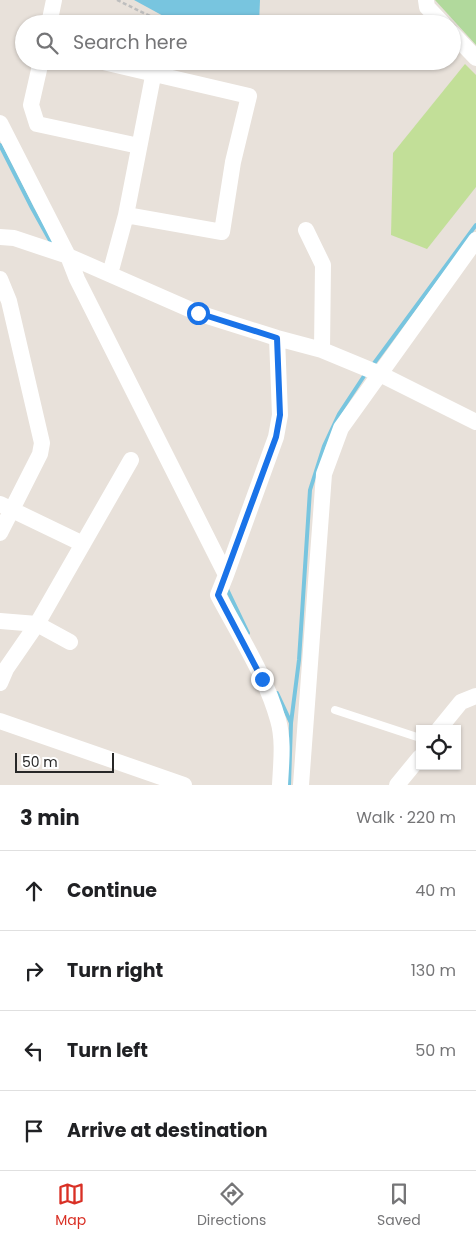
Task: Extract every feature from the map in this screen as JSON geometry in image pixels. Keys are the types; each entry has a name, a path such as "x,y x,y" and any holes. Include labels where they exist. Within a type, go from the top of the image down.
{"street":[{"path":"51,15 54,0"},
{"path":"426,0 427,7 435,15"},
{"path":"461,42 476,58"},
{"path":"39,70 30,105 37,124 138,146"},
{"path":"110,274 126,215 154,70"},
{"path":"126,215 222,232 233,162 249,96 165,70"},
{"path":"0,123 224,582"},
{"path":"306,230 323,265 322,350"},
{"path":"0,237 14,238 65,255 198,313 322,350 379,373 476,422"},
{"path":"301,785 324,474 341,428 476,240"},
{"path":"0,279 4,301 42,443 40,454 6,507 0,532"},
{"path":"0,323 4,301"},
{"path":"277,338 280,415 276,437 218,595 262,679 279,721 282,755 280,785"},
{"path":"0,683 6,669 37,624 131,460"},
{"path":"6,507 83,544"},
{"path":"0,621 37,624 70,642"},
{"path":"442,725 462,702 476,696"},
{"path":"0,721 184,785"},
{"path":"397,785 416,762"}],"lane":[{"path":"335,710 416,737"}],"path":[{"path":"117,0 148,15"}],"green space":[{"path":"435,0 476,0 476,45 461,29 461,15 449,15"},
{"path":"465,64 476,75 476,187 427,249 391,235 393,153"}],"water":[{"path":"134,0 260,0 259,15 162,15"}],"waterway":[{"path":"0,145 52,244"},
{"path":"372,366 476,225"},
{"path":"289,785 291,723 299,660 310,490 324,446 339,414 366,373"},
{"path":"226,587 248,633"},
{"path":"277,693 291,723"}],"route":[{"path":"198,313 277,338 280,415 276,437 218,595 262,679"}]}
